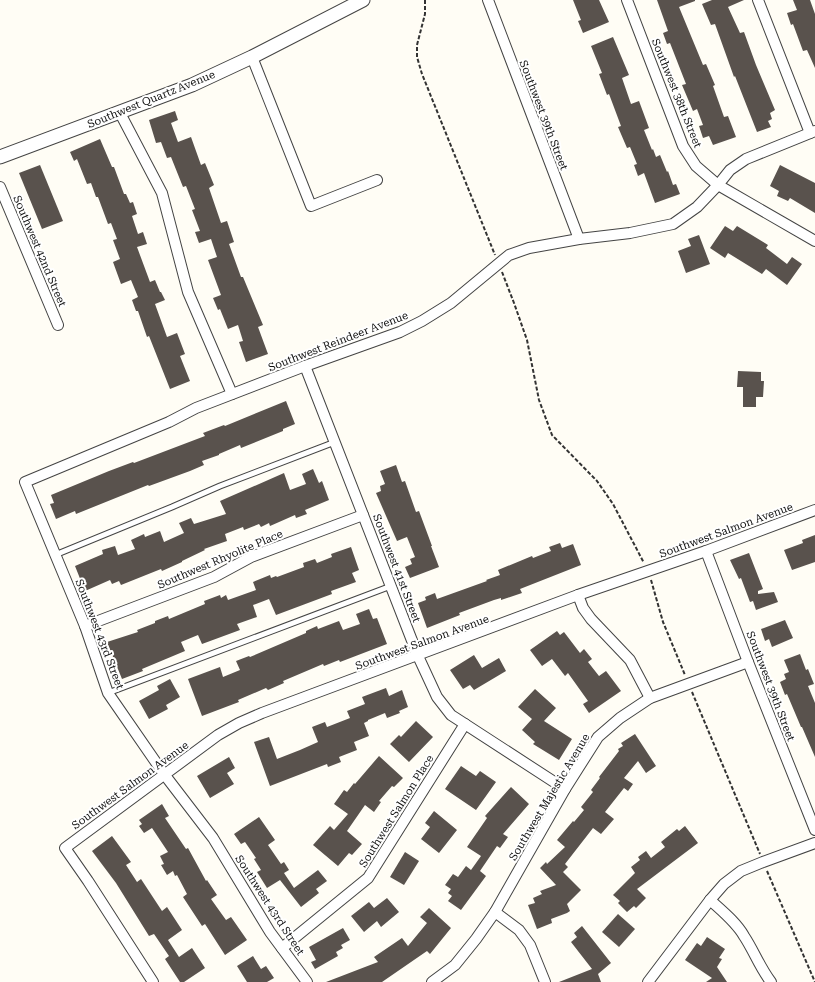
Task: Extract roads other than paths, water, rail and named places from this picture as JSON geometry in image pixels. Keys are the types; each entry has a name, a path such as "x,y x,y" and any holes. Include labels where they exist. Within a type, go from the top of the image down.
{"street":[{"name":"Southwest Quartz Avenue","path":"0,157 192,85 252,57 363,0"},
{"name":"Southwest 39th Street","path":"488,0 578,239"},
{"name":"Southwest 38th Street","path":"627,0 683,146 696,166 718,185 815,241"},
{"path":"758,0 812,132"},
{"path":"252,57 311,206 377,180"},
{"path":"120,113 162,193 188,292 232,394"},
{"name":"Southwest Reindeer Avenue","path":"25,482 169,422 196,408 305,366 400,332 422,321 451,303 509,255 529,248 578,239 630,233 673,224 697,207 730,170 746,159 812,132"},
{"name":"Southwest 42nd Street","path":"0,187 58,325"},
{"name":"Southwest 41st Street","path":"305,366 418,656 437,697 451,715 565,790"},
{"name":"Southwest 43rd Street","path":"25,482 85,626 108,693 164,774 213,838 270,932 307,982"},
{"name":"Southwest Salmon Avenue","path":"153,982 65,848 218,735 239,723 578,596 706,551 815,510"},
{"name":"Southwest Rhyolite Place","path":"85,626 214,577 251,558 364,515"},
{"name":"Southwest 39th Street","path":"706,551 748,662 815,830"},
{"path":"578,596 583,608 591,619 630,660 650,698"},
{"name":"Southwest Majestic Avenue","path":"432,982 455,965 476,939 494,912 565,790 598,737 620,718 650,698 748,662"},
{"name":"Southwest Salmon Place","path":"282,948 368,878 465,724"},
{"path":"648,982 710,900 724,884 741,872 763,862 815,843"},
{"path":"710,900 729,917 744,935 771,982"},
{"path":"494,912 519,930 530,945 545,982"}],"lane":[{"path":"55,555 172,508 220,486 335,442"},
{"path":"108,693 391,586"}]}
